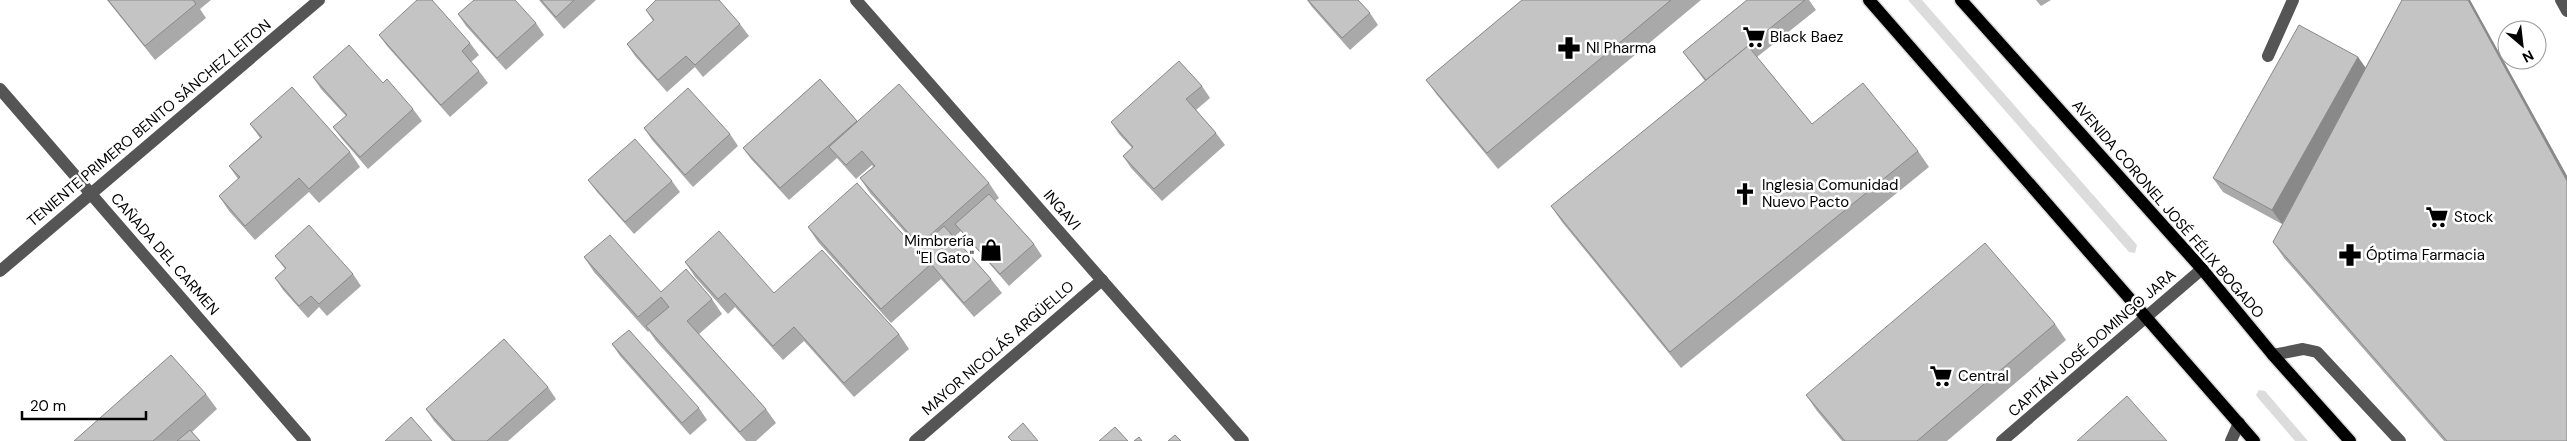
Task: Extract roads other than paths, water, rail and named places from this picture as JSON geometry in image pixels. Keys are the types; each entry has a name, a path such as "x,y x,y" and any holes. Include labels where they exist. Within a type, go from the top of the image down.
{"main road":[{"path":"1870,0 2254,441"},
{"name":"AVENIDA CORONEL JOSÉ FÉLIX BOGADO","path":"1961,0 2202,269 2273,354 2350,441"}],"street":[{"name":"TENIENTE PRIMERO BENITO SÁNCHEZ LEITON","path":"0,271 319,0"},
{"name":"INGAVI","path":"856,0 1243,441"},
{"path":"2268,56 2293,0"},
{"path":"2561,0 2567,11"},
{"name":"CAÑADA DEL CARMEN","path":"0,90 305,441"},
{"name":"CAPITÁN JOSÉ DOMINGO JARA","path":"2002,441 2202,269"},
{"name":"MAYOR NICOLÁS ARGÜELLO","path":"915,441 1102,280"},
{"path":"2273,354 2303,349 2317,352 2400,441"},
{"path":"2231,441 2238,423"}],"place":[{"name":"Black Baez","path":"1754,37"},
{"name":"Nl Pharma","path":"1569,48"},
{"name":"Inglesia Comunidad Nuevo Pacto","path":"1745,194"},
{"name":"Stock","path":"2437,217"},
{"name":"Mimbrería \"El Gato\"","path":"991,250"},
{"name":"Óptima Farmacia","path":"2350,255"},
{"name":"Central","path":"1941,376"}]}
